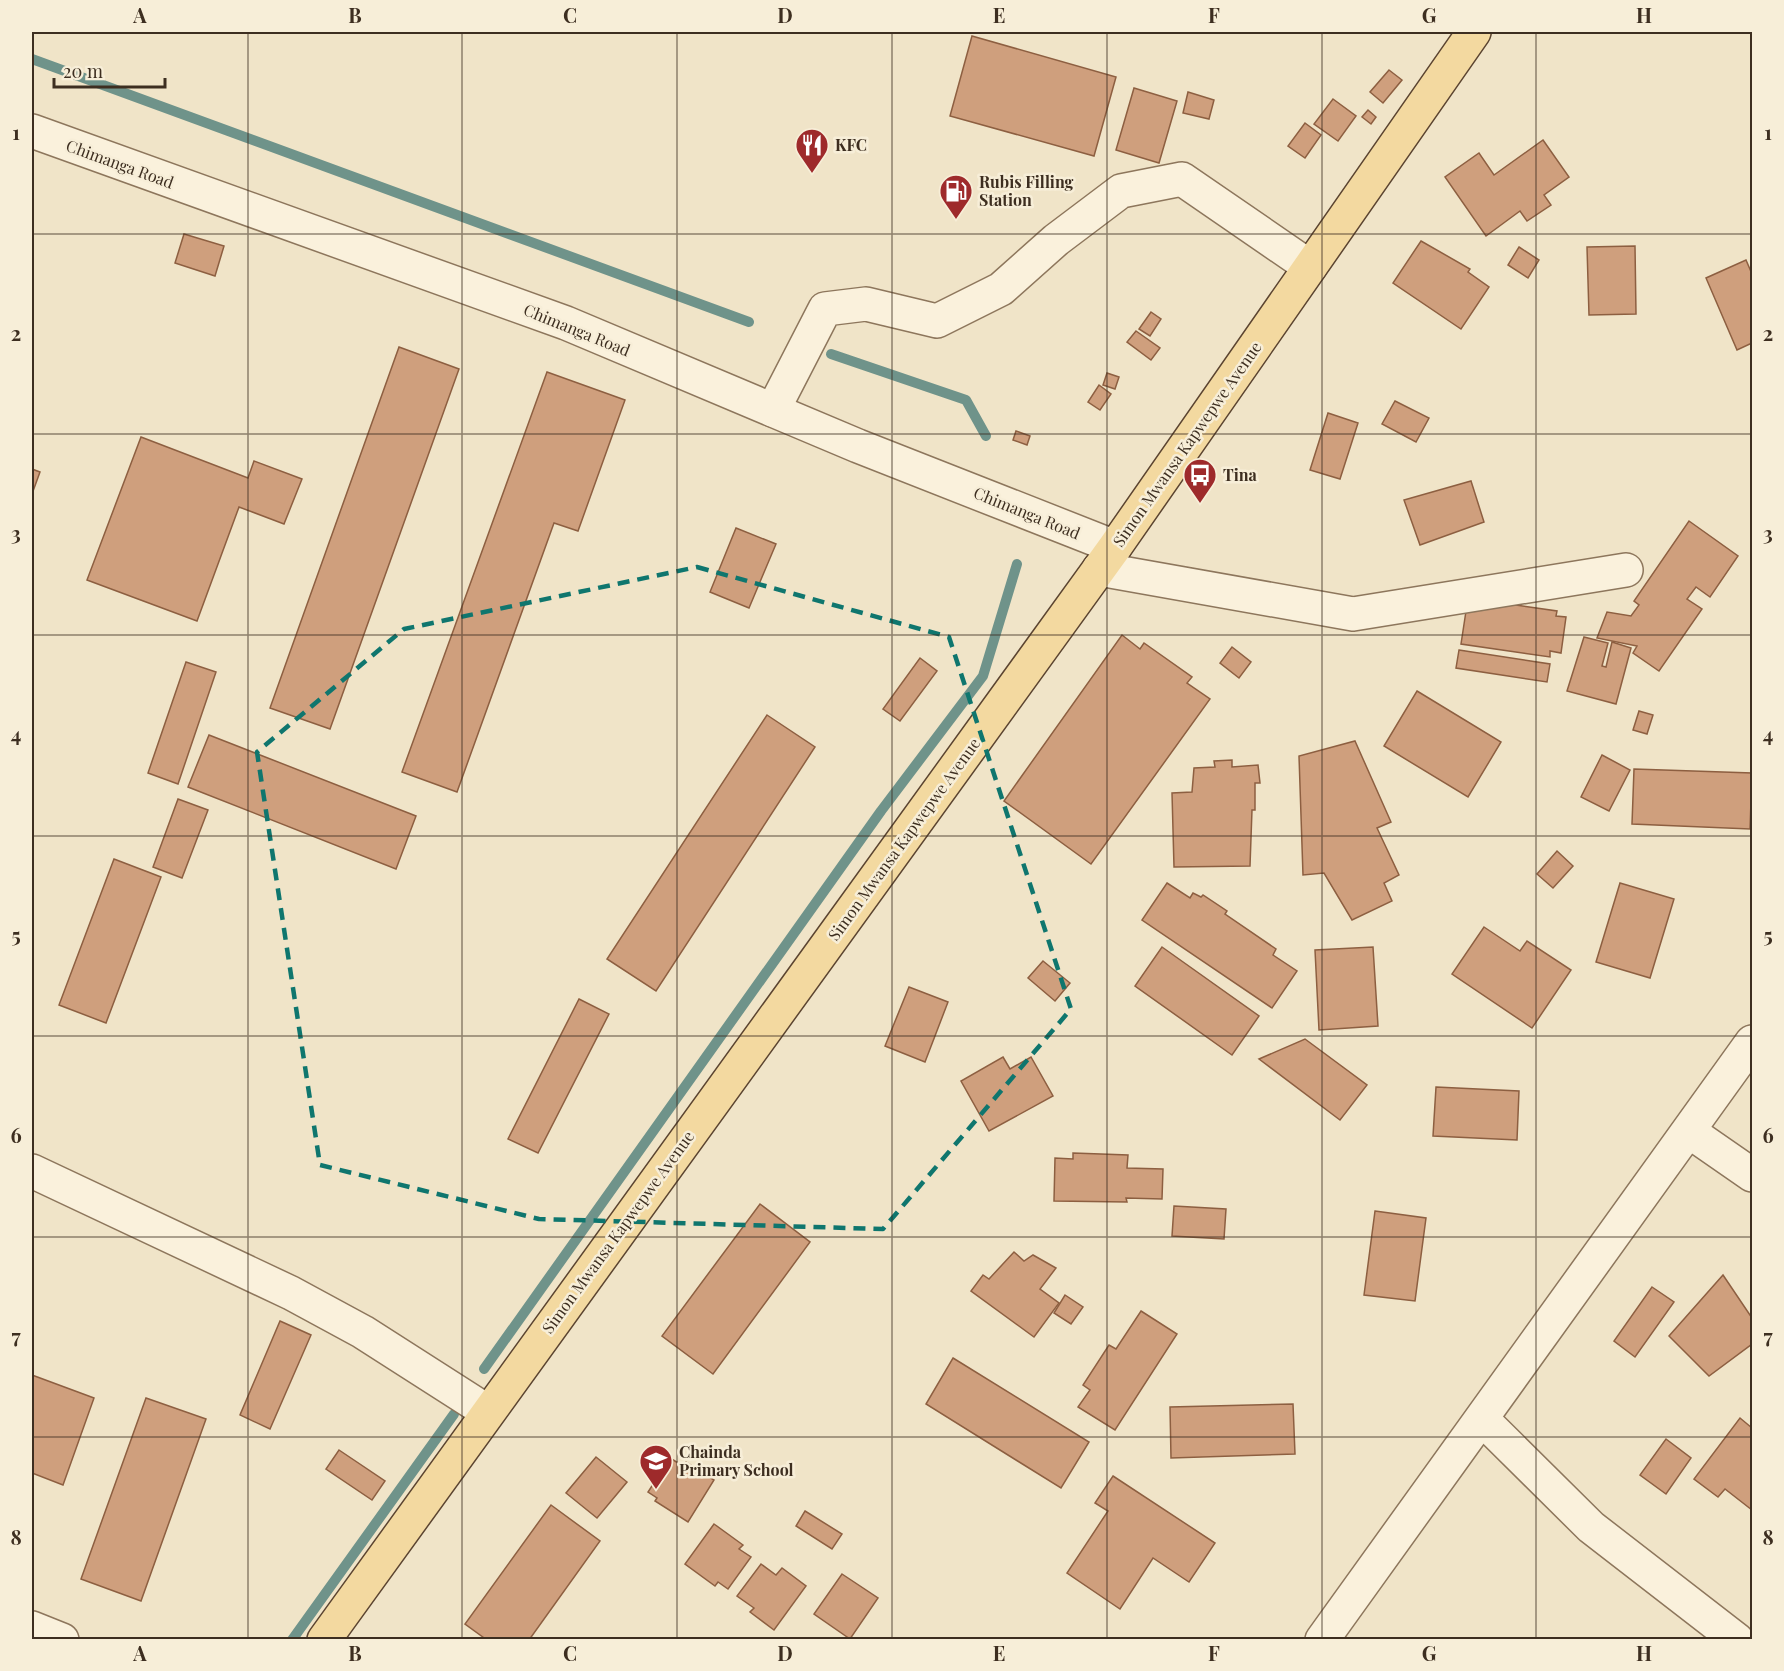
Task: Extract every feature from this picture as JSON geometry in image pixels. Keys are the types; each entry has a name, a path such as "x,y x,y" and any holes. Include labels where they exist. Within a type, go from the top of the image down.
{"main road":[{"name":"Simon Mwansa Kapwepwe Avenue","path":"324,1640 1107,558 1474,32"}],"street":[{"name":"Chimanga Road","path":"32,131 566,323 773,410 1107,558 1353,614 1626,570"},
{"path":"773,410 825,309 866,304 937,321 1001,289 1056,240 1120,190 1182,179 1310,267"},
{"path":"1322,1640 1690,1132 1752,1042"},
{"path":"1690,1132 1752,1175"},
{"path":"32,1171 291,1293 363,1332 488,1412"},
{"path":"1482,1419 1591,1527 1737,1640"},
{"path":"32,1628 62,1640"}],"highlighted area":[{"path":"697,567 949,637 1071,1009 883,1229 539,1219 320,1165 257,752 404,629"}],"building":[{"path":"972,36 1116,77 1094,156 950,116"},
{"path":"1389,70 1402,80 1383,103 1370,92"},
{"path":"1134,88 1177,101 1159,163 1116,150"},
{"path":"1188,92 1214,100 1209,119 1183,113"},
{"path":"1333,99 1356,116 1338,141 1314,124"},
{"path":"1368,110 1376,117 1371,124 1362,117"},
{"path":"1305,123 1321,135 1305,158 1288,146"},
{"path":"1543,140 1569,177 1544,195 1551,205 1527,221 1520,211 1486,236 1445,177 1479,153 1494,175"},
{"path":"184,234 224,246 215,276 175,263"},
{"path":"1421,241 1470,269 1468,272 1489,287 1461,329 1393,283"},
{"path":"1635,246 1636,314 1589,315 1587,247"},
{"path":"1519,247 1539,260 1528,278 1508,265"},
{"path":"1746,260 1752,274 1752,343 1737,350 1706,278"},
{"path":"1151,312 1161,319 1150,336 1139,329"},
{"path":"1136,331 1160,348 1151,360 1127,342"},
{"path":"399,347 459,369 330,729 270,708"},
{"path":"547,372 625,400 578,531 554,523 457,792 402,772"},
{"path":"1107,373 1119,377 1115,389 1103,385"},
{"path":"1099,385 1111,394 1100,410 1088,402"},
{"path":"1395,401 1429,418 1416,442 1382,424"},
{"path":"1328,413 1358,423 1340,479 1310,470"},
{"path":"1016,431 1030,436 1027,445 1013,440"},
{"path":"141,437 248,478 254,461 302,479 284,524 239,507 197,621 87,580"},
{"path":"32,469 40,472 32,494"},
{"path":"1471,481 1484,522 1420,545 1404,500"},
{"path":"1689,521 1738,556 1710,597 1696,587 1687,599 1702,609 1659,671 1633,653 1637,646 1597,638 1607,612 1631,616 1639,605 1634,601"},
{"path":"736,528 776,544 749,608 710,592"},
{"path":"1468,598 1557,611 1556,616 1566,617 1561,653 1550,651 1550,657 1461,644"},
{"path":"1122,635 1140,649 1144,643 1192,677 1187,683 1210,699 1091,864 1004,801"},
{"path":"1584,637 1608,643 1602,666 1606,667 1612,642 1631,648 1616,704 1567,691"},
{"path":"1232,647 1251,662 1239,678 1220,663"},
{"path":"1459,650 1550,664 1547,682 1456,668"},
{"path":"920,658 937,671 900,721 883,709"},
{"path":"186,662 216,672 178,784 148,773"},
{"path":"1417,691 1501,742 1468,797 1384,746"},
{"path":"1639,711 1653,715 1647,734 1633,730"},
{"path":"767,715 815,747 656,991 607,959"},
{"path":"209,735 416,816 396,869 188,787"},
{"path":"1355,741 1391,822 1377,828 1399,875 1384,883 1392,901 1352,920 1324,873 1303,875 1299,756"},
{"path":"1602,755 1630,770 1609,811 1581,797"},
{"path":"1232,760 1232,767 1258,765 1260,783 1255,783 1250,866 1174,867 1172,793 1192,792 1194,768 1215,767 1214,761"},
{"path":"1634,769 1752,773 1750,829 1632,824"},
{"path":"178,799 208,810 182,878 153,867"},
{"path":"1557,851 1573,866 1553,888 1537,874"},
{"path":"114,859 161,877 106,1023 59,1005"},
{"path":"1167,883 1190,898 1193,893 1201,897 1203,895 1227,911 1225,914 1276,949 1273,955 1297,971 1272,1008 1142,920"},
{"path":"1620,883 1674,899 1650,978 1596,962"},
{"path":"1484,927 1520,951 1527,941 1571,970 1532,1028 1452,974"},
{"path":"1162,947 1259,1016 1232,1055 1135,986"},
{"path":"1373,947 1378,1026 1319,1030 1315,950"},
{"path":"1043,961 1070,983 1055,1001 1028,978"},
{"path":"909,987 948,1002 925,1062 885,1046"},
{"path":"579,999 609,1014 538,1153 508,1139"},
{"path":"1305,1039 1367,1085 1340,1120 1259,1059"},
{"path":"1003,1057 1010,1069 1031,1057 1053,1096 989,1131 961,1081"},
{"path":"1436,1087 1519,1091 1517,1140 1433,1136"},
{"path":"1073,1153 1128,1155 1127,1168 1163,1169 1162,1199 1126,1198 1127,1202 1054,1201 1055,1158 1073,1159"},
{"path":"760,1204 810,1242 713,1374 662,1336"},
{"path":"1174,1206 1226,1209 1224,1239 1172,1236"},
{"path":"1375,1211 1426,1218 1415,1301 1364,1295"},
{"path":"1014,1252 1024,1261 1033,1255 1056,1268 1040,1289 1059,1303 1034,1337 971,1291 983,1275 989,1279"},
{"path":"1723,1275 1752,1318 1752,1344 1709,1376 1669,1336"},
{"path":"1652,1287 1674,1302 1635,1357 1614,1341"},
{"path":"1065,1295 1083,1307 1071,1324 1054,1313"},
{"path":"1141,1311 1177,1334 1115,1430 1078,1407 1090,1390 1083,1385 1109,1345 1116,1349"},
{"path":"280,1321 311,1335 270,1429 240,1415"},
{"path":"953,1358 1089,1442 1061,1488 926,1404"},
{"path":"32,1375 94,1398 63,1485 32,1473"},
{"path":"146,1398 206,1419 141,1601 81,1579"},
{"path":"1293,1404 1295,1454 1171,1458 1170,1407"},
{"path":"1740,1418 1752,1428 1752,1510 1725,1489 1718,1497 1694,1479"},
{"path":"1666,1439 1691,1458 1666,1494 1640,1475"},
{"path":"339,1450 385,1481 372,1500 326,1469"},
{"path":"596,1457 627,1482 597,1518 566,1493"},
{"path":"670,1458 683,1466 686,1462 714,1480 688,1522 655,1501 657,1498 648,1492"},
{"path":"1113,1476 1215,1543 1189,1582 1153,1558 1120,1609 1067,1573 1108,1511 1095,1503"},
{"path":"551,1505 600,1541 529,1640 487,1640 465,1624"},
{"path":"805,1511 842,1534 832,1549 796,1526"},
{"path":"714,1524 743,1545 739,1549 751,1557 728,1589 718,1582 715,1586 685,1564"},
{"path":"761,1564 776,1575 782,1568 806,1586 774,1630 750,1612 754,1608 737,1596"},
{"path":"842,1574 878,1598 850,1639 814,1614"}],"waterway":[{"path":"32,59 749,322"},
{"path":"831,354 966,400 986,436"},
{"path":"484,1369 881,811 983,676 1017,564"},
{"path":"292,1640 454,1414"}],"place":[{"name":"KFC","path":"812,174"},
{"name":"Rubis Filling Station","path":"956,220"},
{"name":"Tina","path":"1200,504"},
{"name":"Chainda Primary School","path":"656,1490"}]}
